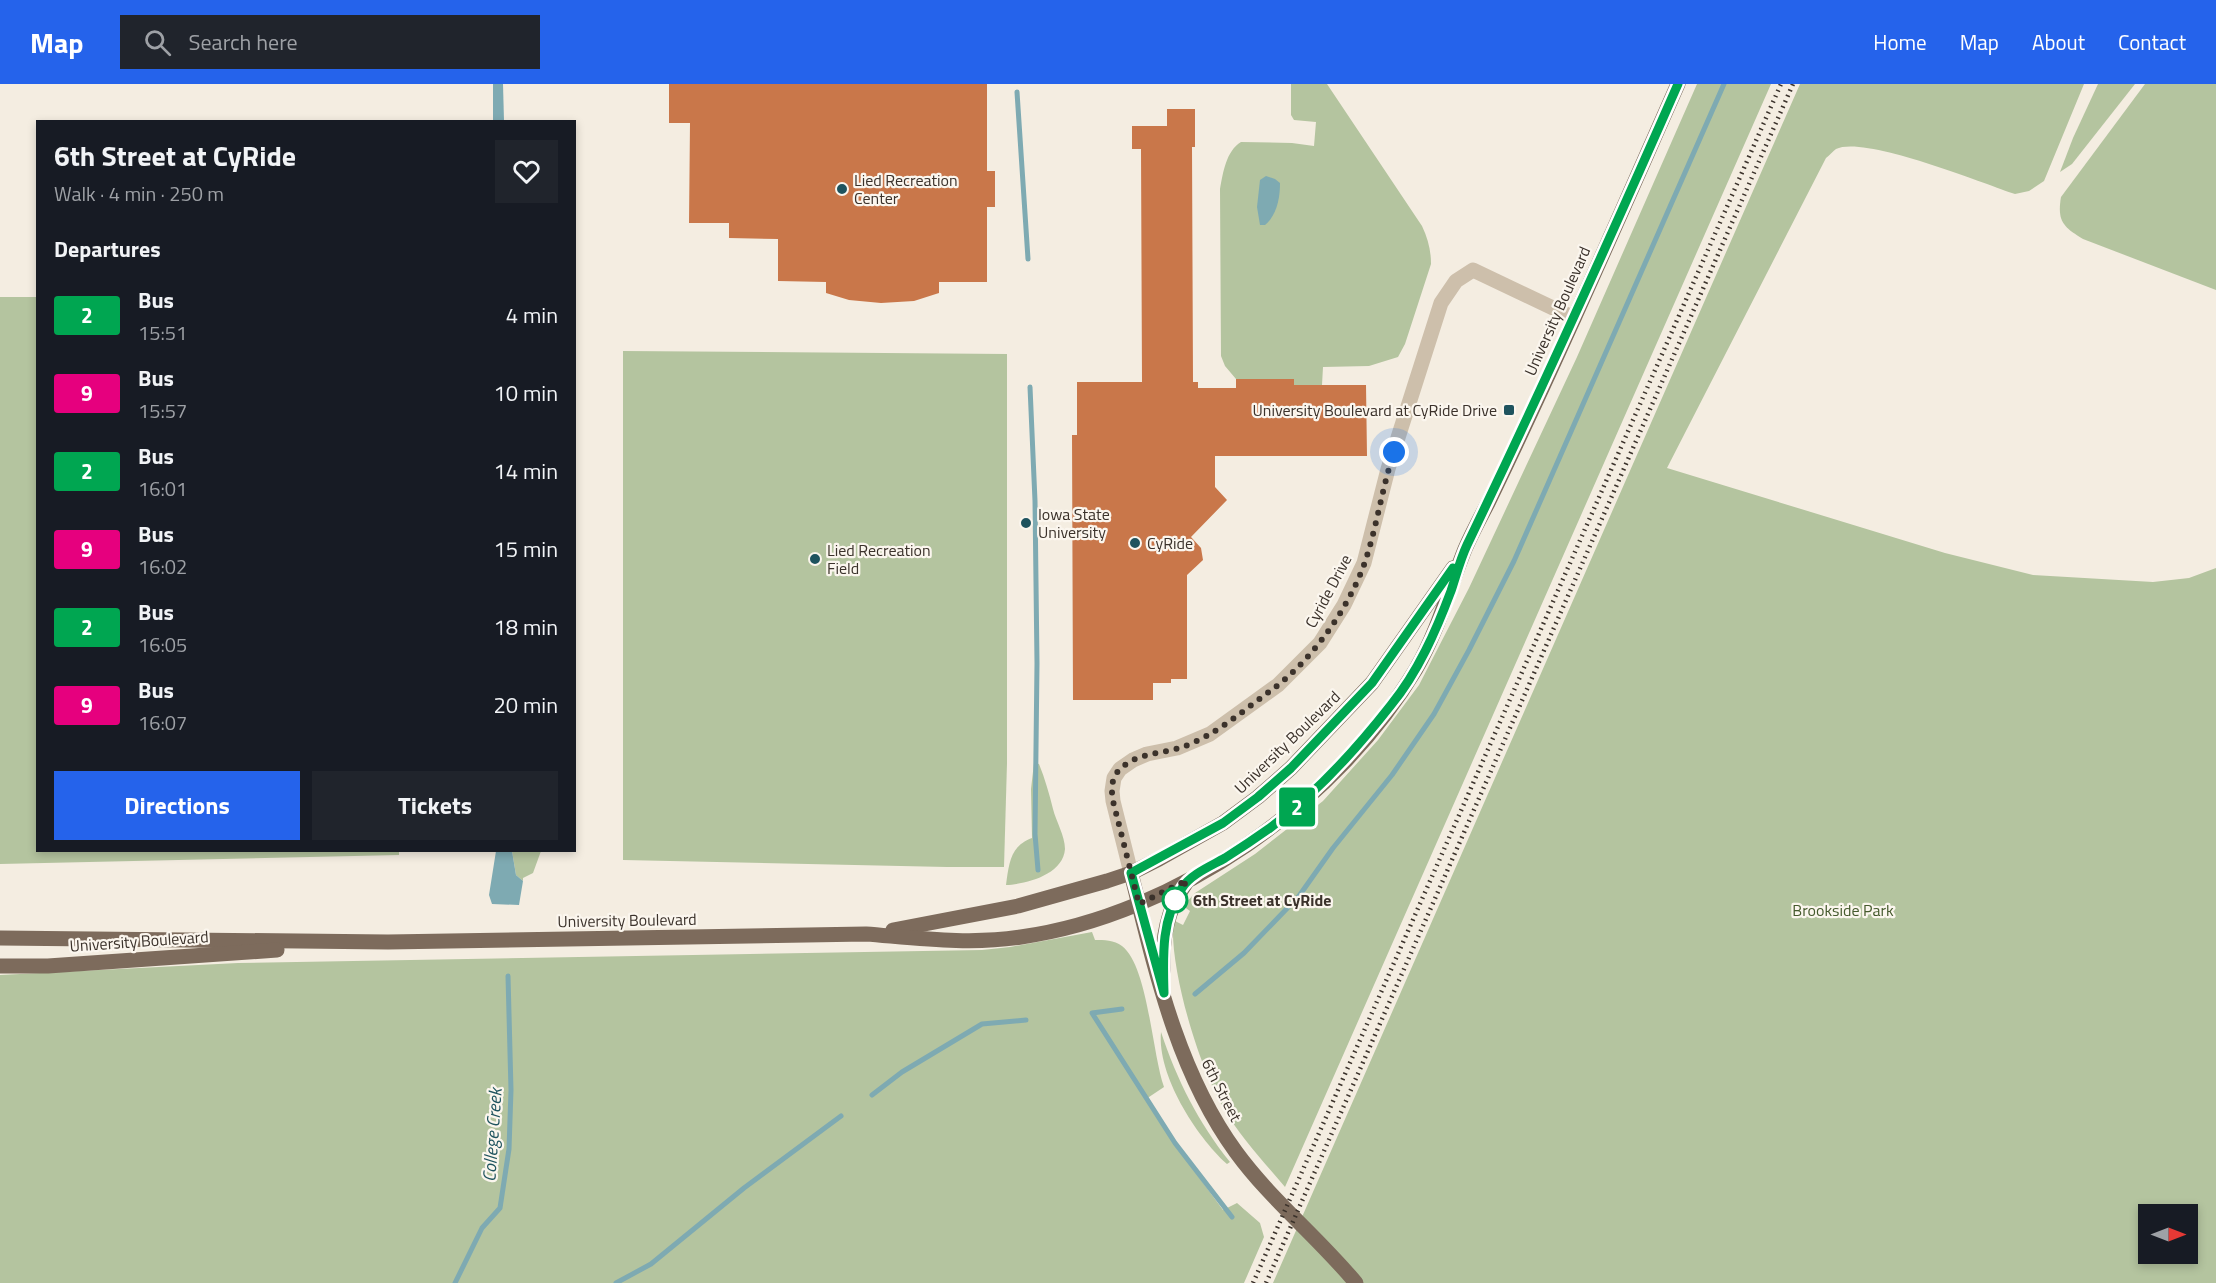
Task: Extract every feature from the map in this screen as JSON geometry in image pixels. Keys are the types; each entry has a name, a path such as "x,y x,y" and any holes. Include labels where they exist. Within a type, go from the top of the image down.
{"main road":[{"name":"University Boulevard","path":"0,938 388,942 866,934 967,941 1019,938 1048,932 1139,904 1187,880 1242,848 1297,807 1322,785 1365,738 1397,698 1417,666 1435,630 1465,550 1574,318 1678,84"},
{"name":"University Boulevard","path":"866,934 1018,906 1131,873 1223,823 1291,768 1372,683 1465,550"},
{"name":"6th Street","path":"1131,873 1174,1029 1192,1075 1213,1118 1263,1186 1356,1283"},
{"path":"1164,993 1162,950 1166,925 1172,906 1187,880"},
{"name":"University Boulevard","path":"0,966 48,966 388,942"}],"street":[{"name":"Cyride Drive","path":"1131,873 1113,801 1114,778 1120,769 1133,760 1147,754 1177,748 1210,734 1278,685 1320,643 1344,605 1365,563 1388,469 1416,379 1441,303 1456,282 1473,270 1574,318"}],"green space":[{"path":"1291,84 1327,84 1422,226 1430,254 1431,264 1405,344 1398,357 1369,366 1323,367 1322,385 1294,385 1294,379 1236,379 1225,366 1221,356 1220,189 1224,169 1232,151 1241,142 1314,146 1316,122 1294,120 1291,115"},
{"path":"1697,84 1771,84 1285,1187 1237,1129 1214,1090 1188,1019 1177,968 1173,926 1175,921 1183,925 1190,911 1183,906 1195,893 1255,854 1323,801 1378,740 1419,685 1469,588 1577,357"},
{"name":"Brookside Park","path":"1800,84 2084,84 2044,181 2029,191 2015,194 1924,162 1871,149 1850,146 1836,149 1826,158 1667,468 1945,553 2033,575 2153,582 2189,578 2216,568 2216,1283 1273,1283"},
{"path":"2098,84 2135,84 2072,164 2060,172 2073,138"},
{"path":"2145,84 2216,84 2216,290 2083,239 2066,227 2061,218 2061,197"},
{"path":"0,297 36,297 36,852 399,852 399,855 0,864"},
{"name":"Lied Recreation Field","path":"623,351 1007,354 1007,763 1004,867 623,860"},
{"path":"1034,763 1039,764 1064,839 1063,858 1051,872 1023,883 1006,885 1015,851 1025,841 1032,838 1031,789"},
{"path":"512,852 541,852 533,873 523,878 523,881 516,875"},
{"path":"1092,932 1095,940 1112,941 1119,944 1131,956 1144,990 1164,1087 1146,1099 1176,1146 1223,1210 1237,1203 1260,1223 1264,1237 1244,1283 0,1283 0,975 238,963 982,950"},
{"path":"1161,1032 1190,1100 1208,1132 1230,1162 1227,1164 1203,1138 1181,1104 1165,1067 1161,1049"}],"water":[{"path":"493,84 503,84 504,120 493,120"},
{"path":"1266,176 1280,183 1279,194 1277,206 1269,221 1265,225 1260,225 1257,207 1260,180"},
{"path":"496,852 512,852 516,875 523,881 519,905 492,904 489,895"}],"building":[{"name":"Lied Recreation Center","path":"669,84 987,84 987,171 995,171 995,207 987,207 987,282 939,282 939,293 914,301 881,303 849,300 826,293 826,282 778,281 778,239 729,238 729,223 689,223 690,123 669,123"},
{"name":"CyRide","path":"1167,109 1195,109 1195,147 1192,147 1193,382 1198,382 1198,388 1236,388 1236,379 1294,379 1294,385 1366,385 1367,456 1215,456 1215,487 1227,500 1191,537 1201,548 1203,560 1187,575 1187,679 1171,679 1171,683 1153,683 1153,700 1073,700 1072,435 1077,435 1077,382 1142,382 1141,149 1132,149 1132,126 1167,126"}],"waterway":[{"path":"1195,994 1244,953 1299,896 1333,848 1392,775 1434,714 1514,561 1724,84"},
{"path":"1017,92 1028,259"},
{"path":"1030,387 1035,501 1037,663 1035,834 1038,870"},
{"name":"College Creek","path":"455,1283 482,1228 500,1208 509,1149 511,1090 508,976"},
{"path":"1122,1009 1092,1013 1175,1143 1232,1217"},
{"path":"872,1095 902,1072 982,1024 1026,1020"},
{"path":"616,1283 651,1264 744,1188 841,1116"}],"railway":[{"path":"1253,1283 1781,84"},
{"path":"1266,1283 1793,84"}],"bus line":[{"name":"2","path":"1453,568 1372,683 1291,768 1223,823 1131,873 1164,993 1162,950 1166,925 1172,906 1187,880 1242,848 1297,807 1322,785 1371,731 1397,698 1417,666 1435,630 1465,550 1574,318 1678,84"}],"place":[{"name":"Lied Recreation Center","path":"842,189"},
{"name":"University Boulevard at CyRide Drive","path":"1509,410"},
{"name":"Iowa State University","path":"1026,523"},
{"name":"CyRide","path":"1135,543"},
{"name":"Lied Recreation Field","path":"815,559"},
{"name":"6th Street at CyRide","path":"1175,900"}],"route":[{"path":"1175,900 1172,906 1187,880 1162,895 1139,904 1113,801 1114,778 1120,769 1133,760 1147,754 1177,748 1210,734 1278,685 1320,643 1344,605 1365,563 1394,452"}]}
